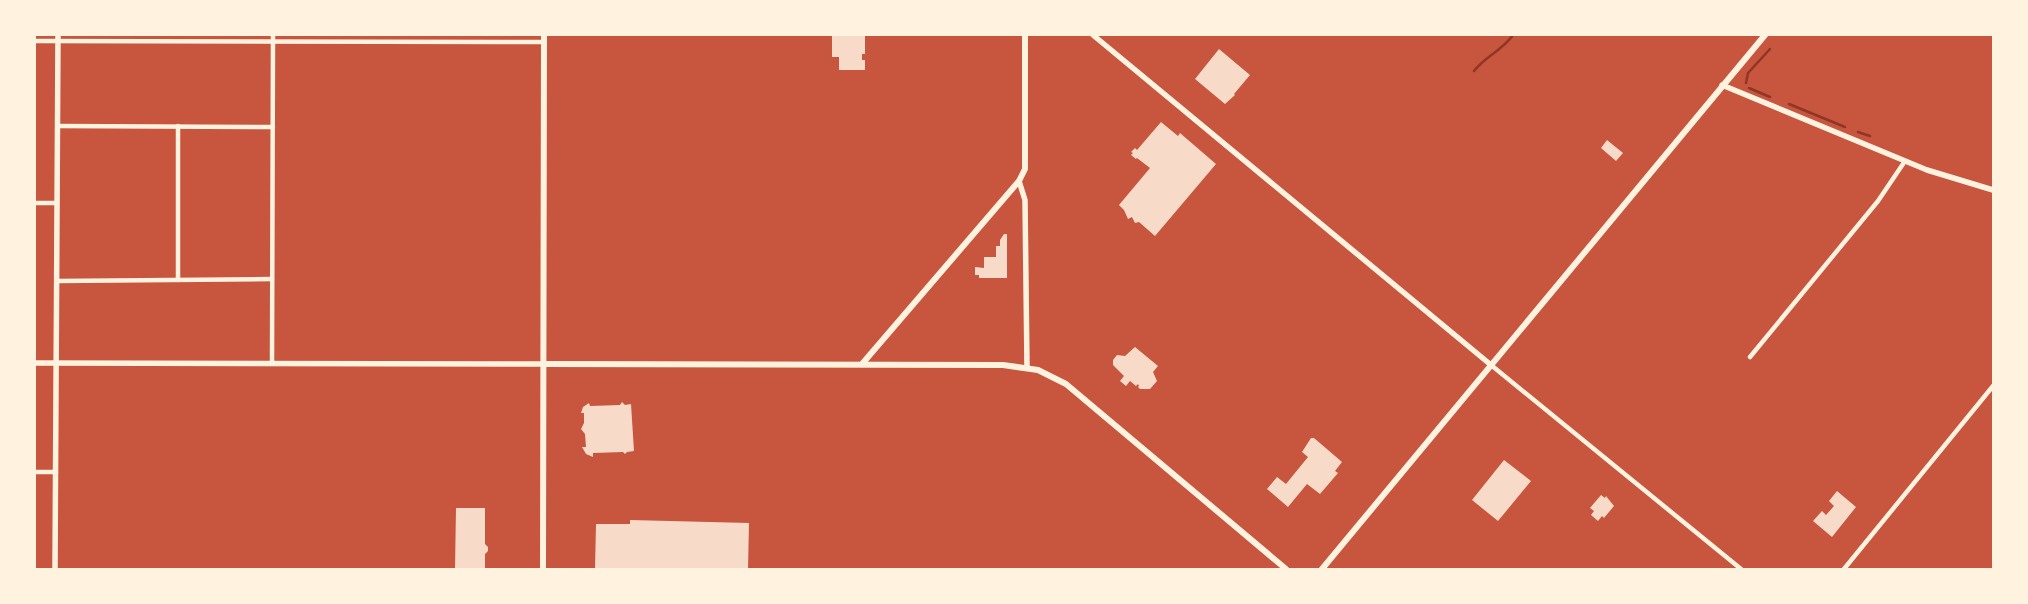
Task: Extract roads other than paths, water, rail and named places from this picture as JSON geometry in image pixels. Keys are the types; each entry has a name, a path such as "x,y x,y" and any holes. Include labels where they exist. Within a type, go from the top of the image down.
{"main road":[{"path":"862,364 1019,181 1025,169 1025,35"},
{"path":"1322,569 1764,35"},
{"path":"543,569 544,38"},
{"path":"544,364 862,364 1003,365 1027,367 1049,374 1066,384 1286,569"}],"street":[{"path":"272,362 273,35"},
{"path":"1094,35 1741,569"},
{"path":"55,569 58,38"},
{"path":"35,41 58,38 273,42 544,38"},
{"path":"1722,85 1905,162 1944,176 1993,190"},
{"path":"58,126 273,127"},
{"path":"178,126 178,280"},
{"path":"1750,357 1878,201 1905,162"},
{"path":"1019,181 1025,200 1027,367"},
{"path":"35,203 57,202"},
{"path":"57,281 272,279"},
{"path":"35,363 544,364"},
{"path":"1844,569 1993,386"},
{"path":"35,472 56,472"}],"waterway":[{"path":"1474,71 1483,61 1509,41 1513,35"},
{"path":"1746,83 1748,73 1770,49"},
{"path":"1749,88 1770,97"},
{"path":"1789,104 1845,127"},
{"path":"1858,132 1870,136"}]}
